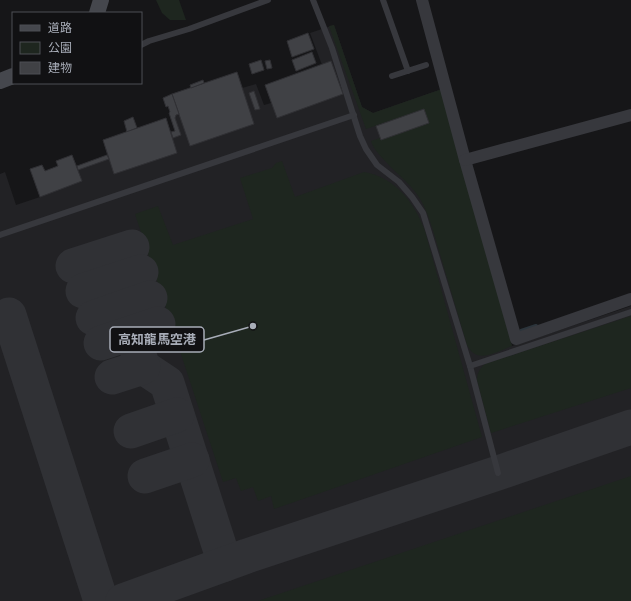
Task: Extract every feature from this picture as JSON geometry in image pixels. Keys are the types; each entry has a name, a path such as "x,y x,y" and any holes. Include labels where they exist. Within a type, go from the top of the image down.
{"street":[{"path":"97,12 101,0"},
{"path":"422,0 465,160 516,339 631,300"},
{"path":"0,81 12,76"},
{"path":"465,160 631,115"}],"lane":[{"path":"142,44 190,29 268,0"},
{"path":"313,0 332,48 360,136 366,149 377,165 399,182 423,213 470,366 498,473"},
{"path":"383,0 408,71"},
{"path":"392,76 426,65"},
{"path":"0,235 354,115"},
{"path":"470,366 631,312"}],"shaded area":[{"path":"334,25 362,107 373,113 442,89 512,346 631,306 631,601 0,601 0,174 5,172 16,205 40,197 30,169 42,165 45,171 58,166 56,161 72,155 77,166 107,155 103,140 166,118 171,132 175,131 168,106 166,107 163,98 242,88 256,84 264,105 271,103 265,85 322,65 310,33"}],"green space":[{"path":"156,0 179,0 186,20 170,20 162,13"},
{"path":"334,25 362,107 373,113 442,89 512,346 493,354 481,356 471,351 467,345 424,205 411,187 378,153 371,141 380,138 381,140 429,123 424,109 366,129 329,26"},
{"path":"282,161 295,197 364,172 385,179 394,185 409,201 416,211 425,231 482,437 274,509 271,496 258,501 253,487 241,491 236,478 223,482 135,214 158,206 173,245 253,219 240,178 272,168 276,163"},
{"path":"631,316 631,388 491,433 477,380 479,371 485,364"},
{"path":"631,476 631,601 258,601"}],"building":[{"path":"308,33 314,49 292,57 287,41"},
{"path":"312,52 316,63 296,71 292,60"},
{"path":"261,60 264,70 252,74 249,64"},
{"path":"270,60 272,68 267,69 265,61"},
{"path":"331,61 343,94 277,118 265,85"},
{"path":"237,72 254,124 190,146 172,94"},
{"path":"203,80 204,83 191,88 190,85"},
{"path":"254,91 260,109 255,110 249,93"},
{"path":"172,94 179,114 176,115 175,118 181,135 173,138 171,132 175,131 168,106 166,107 163,98"},
{"path":"424,109 429,123 381,140 376,126"},
{"path":"133,117 137,128 127,132 124,121"},
{"path":"166,118 177,153 114,174 103,140"},
{"path":"72,155 82,181 40,197 30,169 42,165 45,171 58,166 56,161"},
{"path":"107,155 109,159 78,170 77,166"}],"waterway":[{"path":"521,331 536,326"}],"taxiway":[{"path":"73,266 132,247"},
{"path":"105,256 143,367 167,383 225,564"},
{"path":"83,291 141,272"},
{"path":"93,318 150,298"},
{"path":"9,315 101,601"},
{"path":"101,343 158,324"},
{"path":"112,377 143,367"},
{"path":"131,431 177,415"},
{"path":"123,601 247,556 498,473 631,427"},
{"path":"145,476 192,460"}],"place":[{"name":"高知龍馬空港","path":"253,326"}]}
